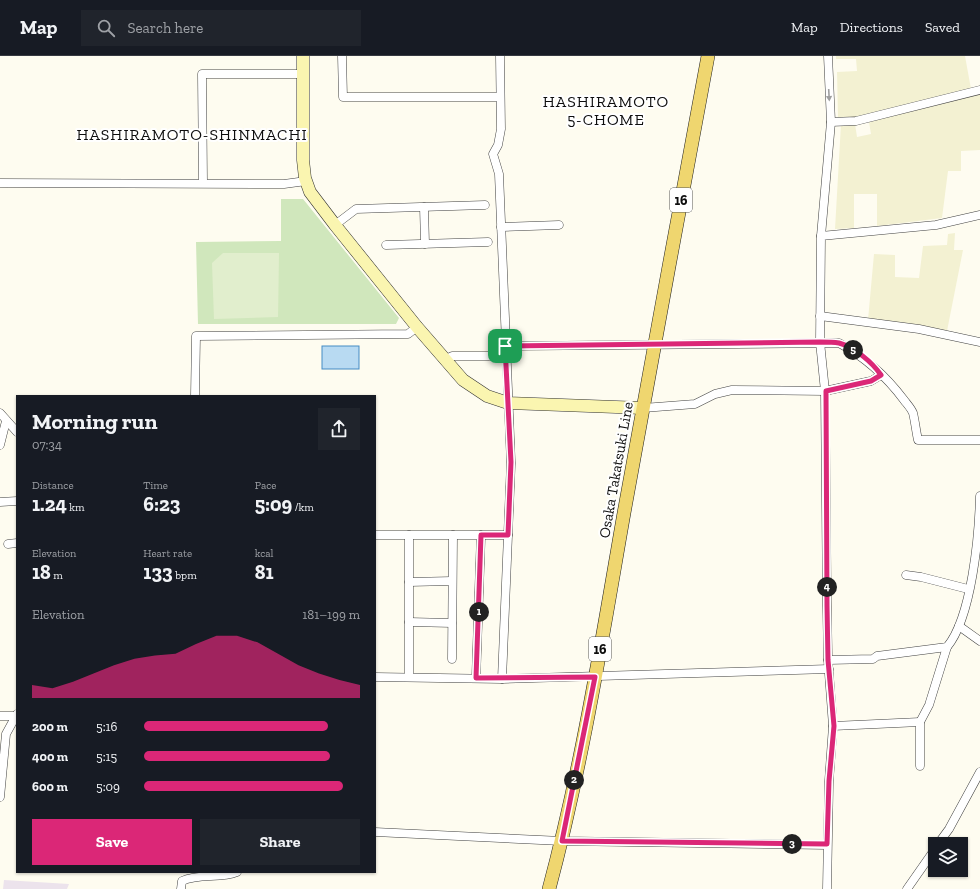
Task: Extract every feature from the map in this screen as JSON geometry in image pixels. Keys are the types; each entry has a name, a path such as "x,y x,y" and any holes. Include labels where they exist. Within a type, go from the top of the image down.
{"main road":[{"name":"Osaka Takatsuki Line","path":"549,889 562,841 595,677 654,344 708,56"}],"street":[{"path":"303,56 303,160 306,181 314,198 444,360 463,380 478,391 495,400 508,403 643,408 695,404 715,394 732,390 826,391 871,381 881,375"},
{"path":"342,56 343,97 500,97"},
{"path":"500,56 500,134 498,145 493,154 499,174 511,462 502,679"},
{"path":"827,889 829,781 834,726 828,660 826,391 820,342 820,316 821,236 831,122 828,56"},
{"path":"203,183 202,74 303,74"},
{"path":"831,122 856,121 980,90"},
{"path":"0,183 284,184 306,181"},
{"path":"335,225 356,209 485,205"},
{"path":"424,207 425,244"},
{"path":"821,236 936,225 980,215"},
{"path":"501,227 560,226"},
{"path":"386,245 488,242"},
{"path":"820,316 919,329 980,342"},
{"path":"195,395 196,336 408,334 417,327"},
{"path":"505,346 839,343 855,351 875,366 881,375 894,387 912,411 918,440 980,440"},
{"path":"444,360 452,356 489,356"},
{"path":"0,413 16,431"},
{"path":"0,445 6,421"},
{"path":"920,766 920,722 929,705 947,647 956,636 978,554 980,496"},
{"path":"0,502 16,501"},
{"path":"376,535 508,535"},
{"path":"409,535 409,677"},
{"path":"452,659 453,535"},
{"path":"476,678 481,535"},
{"path":"8,544 16,543"},
{"path":"906,575 921,577 968,589"},
{"path":"409,582 452,581"},
{"path":"409,622 452,622"},
{"path":"959,626 980,641"},
{"path":"828,660 873,659 877,656 947,647"},
{"path":"376,677 502,679 829,669"},
{"path":"0,716 16,715"},
{"path":"0,797 6,734 16,715"},
{"path":"834,726 920,722"},
{"path":"943,837 980,772"},
{"path":"376,832 562,841 827,844"},
{"path":"907,889 928,859"},
{"path":"181,889 182,881 193,876 229,875 234,873"}],"shaded area":[{"path":"836,56 965,56 971,89 856,117 838,118 837,72 857,71 856,59 836,59"},
{"path":"980,93 980,150 961,151 961,171 948,171 942,218 877,226 877,194 854,194 854,228 835,229 841,124 855,124 857,137 871,134 869,122"},
{"path":"955,233 954,250 963,250 947,331 907,323 868,320 874,254 895,255 895,277 919,278 923,246 947,245 948,234"},
{"path":"4,880 69,884 67,889 3,889"}],"green space":[{"path":"281,199 303,199 399,318 396,324 198,324 196,242 281,241"},
{"path":"223,253 279,253 278,317 214,319 212,263"}],"water":[{"path":"322,346 359,346 359,369 322,369"}],"district":[{"name":"HASHIRAMOTO 5-CHOME","path":"606,110"},
{"name":"HASHIRAMOTO-SHINMACHI","path":"192,134"}],"route":[{"path":"839,343 855,351 875,366 881,375 871,381 850,387 826,391 828,660 834,726 829,781 827,844 562,841 595,677 580,676 502,679 476,678 481,535 508,535 511,462 505,346 839,343"}]}
